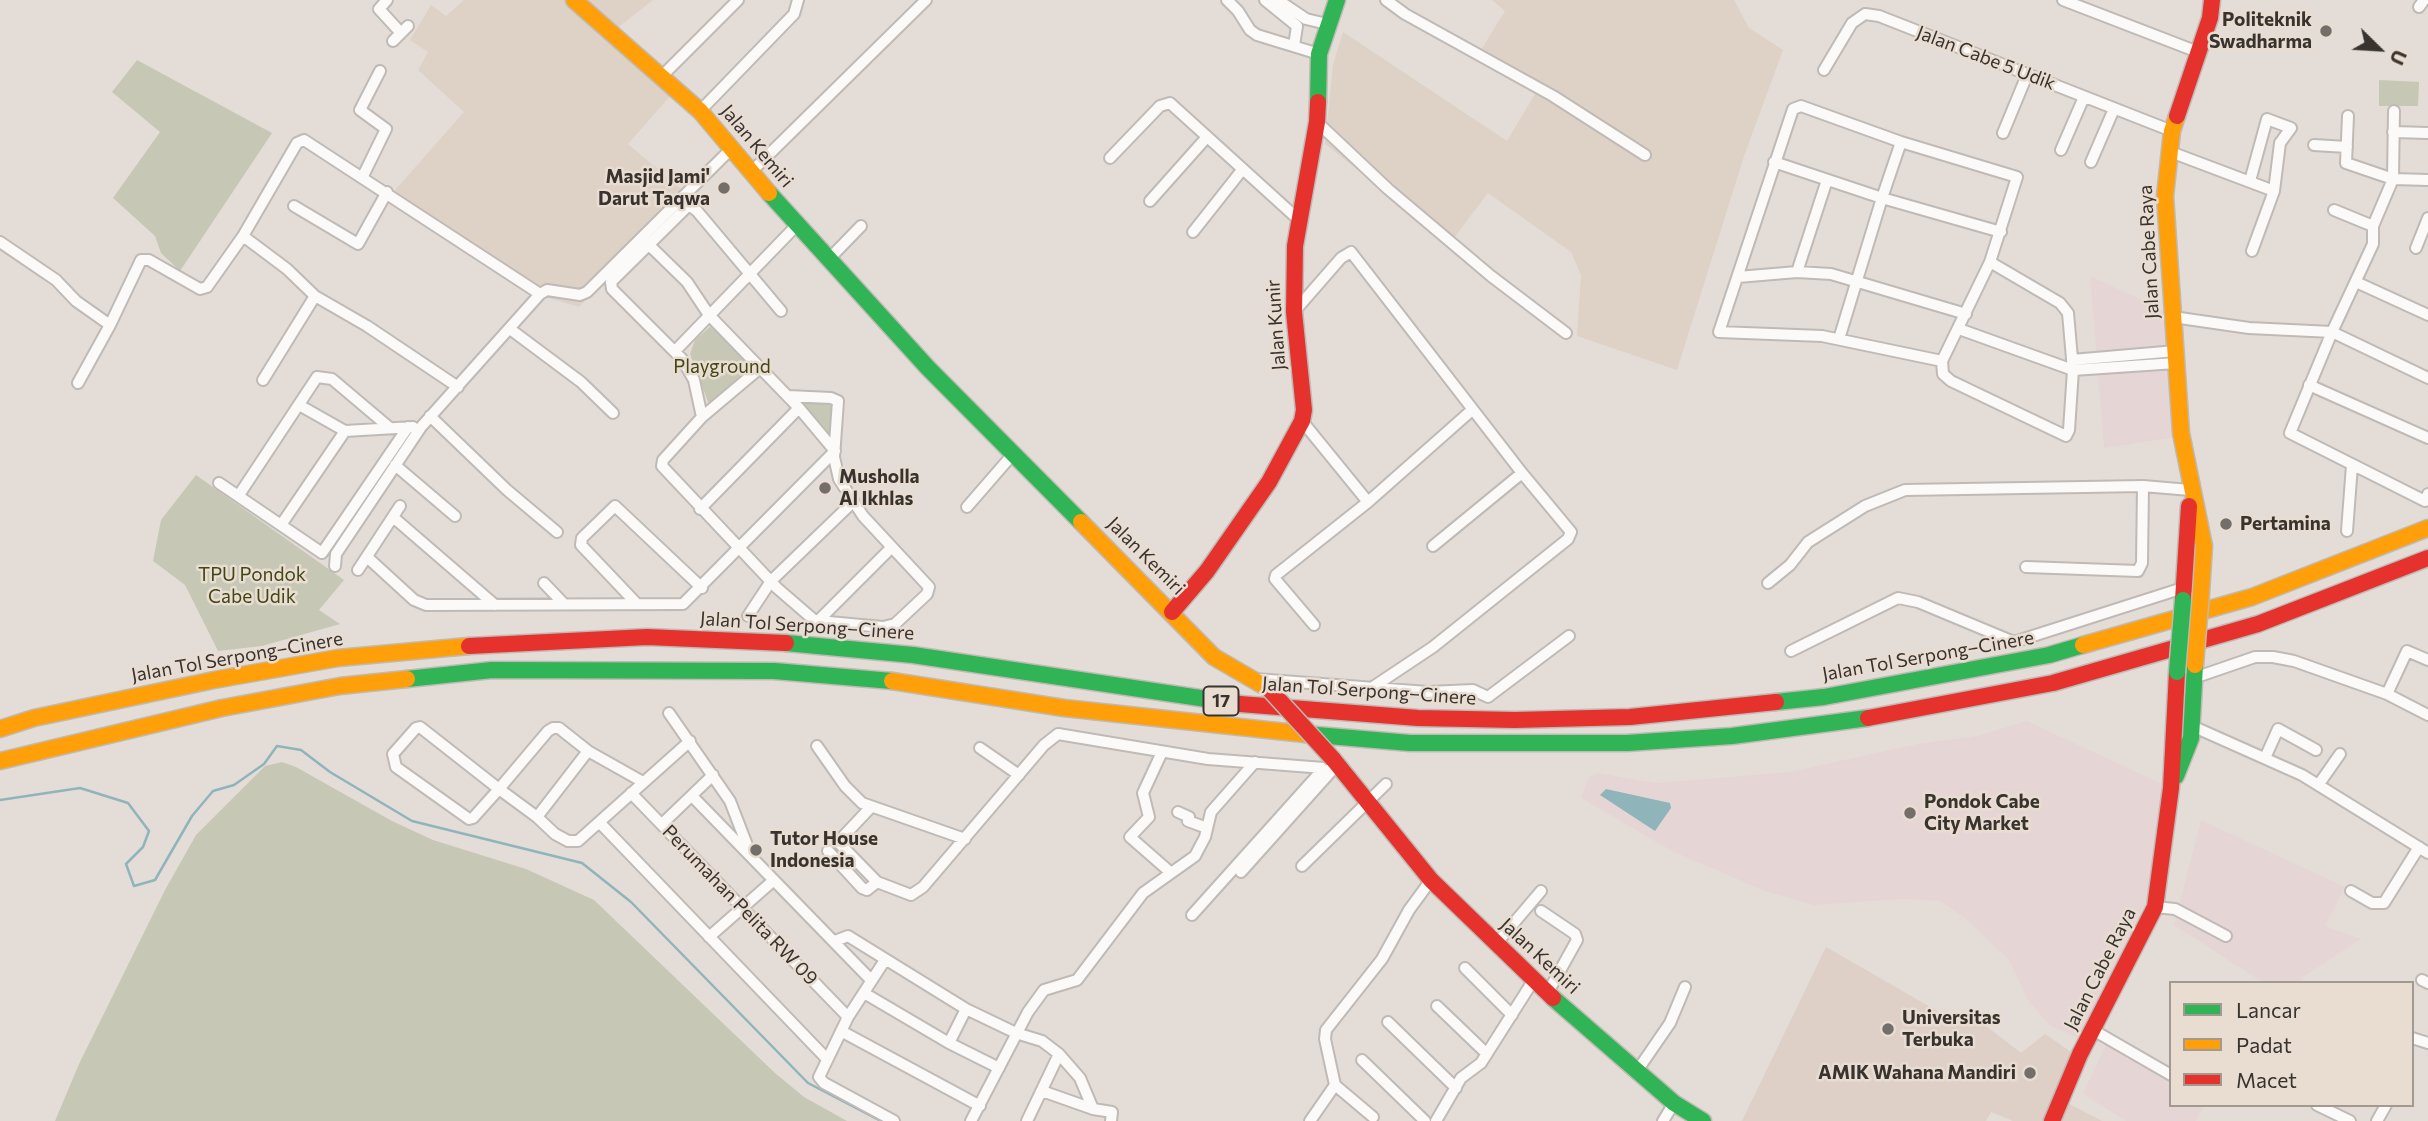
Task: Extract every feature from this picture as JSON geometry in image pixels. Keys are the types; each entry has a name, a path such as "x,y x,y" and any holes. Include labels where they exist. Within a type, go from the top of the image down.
{"main road":[{"name":"Jalan Kemiri","path":"574,0 700,111 750,173 928,368 1214,657 1236,672 1262,684 1333,765 1369,800 1431,880 1547,994 1674,1103 1703,1121"},
{"name":"Jalan Kunir","path":"1172,612 1207,571 1269,482 1302,421 1304,410 1294,312 1295,246 1317,122 1319,54 1337,0"},
{"name":"Jalan Cabe Raya","path":"2171,788 2191,738 2204,546 2190,490 2181,433 2165,196 2172,131 2210,18 2211,0"},
{"name":"Jalan Cabe Raya","path":"2210,18 2218,10 2221,0"},
{"name":"Jalan Cabe Raya","path":"2052,1121 2093,1030 2155,907 2171,788 2190,490"},
{"name":"Jalan Tol Serpong–Cinere","path":"0,729 34,718 214,680 338,658 497,643 647,637 775,642 913,655 1244,704 1418,718 1515,720 1630,717 1824,697 2049,655 2252,597 2428,528"},
{"name":"17","path":"0,761 222,708 340,686 492,670 774,671 892,681 1064,708 1212,726 1410,743 1602,744 1732,736 1828,726 2053,683 2258,624 2428,558"}],"street":[{"path":"387,0 379,9 401,33"},
{"path":"661,77 738,0"},
{"path":"700,111 794,14 798,0"},
{"path":"750,173 926,0"},
{"path":"1227,0 1250,30 1319,54"},
{"path":"1265,0 1297,26 1294,46"},
{"path":"1278,0 1306,19 1327,24"},
{"path":"1386,0 1405,14 1553,96 1645,155"},
{"path":"2063,0 2197,52"},
{"name":"Jalan Cabe 5 Udik","path":"1824,70 1852,23 1865,14 1879,16 2172,131"},
{"path":"363,176 386,130 360,110 380,71"},
{"path":"2003,133 2027,75"},
{"path":"2061,150 2084,97"},
{"path":"1110,158 1166,104 1176,107 1242,170 1299,219"},
{"path":"1942,360 1839,339 1721,335 1719,330 1774,162 1797,106 1901,142 2017,177 1990,262 1942,360 1943,374 1951,381 2066,436 2069,430 2073,365 2065,306 1990,262"},
{"path":"2091,162 2114,109"},
{"path":"2394,111 2393,179 2373,226 2373,244 2291,428 2292,436 2425,501 2428,494"},
{"path":"2348,116 2346,163 2393,179 2428,180"},
{"path":"2250,181 2266,121 2270,118 2291,128 2280,143 2274,191 2252,251"},
{"path":"1317,122 1388,189 1508,291 1566,333"},
{"path":"2393,132 2428,133"},
{"path":"1150,201 1207,137"},
{"path":"78,383 141,260 149,260 204,289 243,236 300,140 363,176 540,294"},
{"path":"1839,339 1901,142"},
{"path":"2314,145 2347,147"},
{"path":"335,566 336,555 421,427 540,294 547,290 580,295 587,292 730,150"},
{"path":"2168,151 2274,191"},
{"path":"1774,162 1882,198 2001,232"},
{"path":"1193,232 1242,170"},
{"path":"1797,272 1827,180"},
{"path":"294,206 358,244 387,192"},
{"path":"702,417 694,380 674,351 610,286 612,279 689,205 751,272 781,311"},
{"path":"2334,210 2373,226"},
{"path":"2416,248 2428,218"},
{"path":"674,351 797,225"},
{"path":"828,260 861,226"},
{"path":"243,236 315,296 367,326 458,387"},
{"path":"0,242 56,280 76,301 110,325"},
{"path":"648,243 687,282 709,316 788,396 835,451"},
{"path":"1294,312 1341,258 1352,252 1522,474 1570,530 1568,539 1433,647 1370,689"},
{"path":"1738,277 1797,272 1856,279 1966,314"},
{"path":"2356,282 2428,315"},
{"path":"263,380 315,296"},
{"path":"2172,317 2249,328 2332,332 2428,378"},
{"path":"1959,329 2073,365 2176,357"},
{"path":"510,330 581,382 613,413"},
{"path":"759,369 702,417 663,460 662,466 737,548 814,620 883,627 895,624 929,587 890,549 853,502 839,479 835,451 838,401 831,398 788,396"},
{"path":"239,495 317,377 326,377 390,428"},
{"path":"2309,385 2428,438"},
{"path":"299,405 345,431 421,427"},
{"path":"700,509 799,408"},
{"path":"1314,625 1275,577 1368,502 1472,410"},
{"path":"430,416 507,490 557,532"},
{"path":"1302,421 1368,502"},
{"path":"219,483 317,552 326,551 408,427"},
{"path":"281,525 345,431"},
{"path":"367,557 414,600 426,604 683,604 702,588 737,548 835,451"},
{"path":"967,507 1013,454"},
{"path":"395,465 455,516"},
{"path":"2347,531 2352,465"},
{"path":"1433,546 1522,474"},
{"path":"2026,567 2138,571 2142,564 2143,486"},
{"path":"1768,583 1790,565 1808,542 1865,506 1905,490 2143,486 2190,490"},
{"path":"748,616 771,581 853,502"},
{"path":"358,570 400,506"},
{"path":"637,604 581,545 582,538 615,506 702,588"},
{"path":"393,517 495,606"},
{"path":"818,621 890,549"},
{"path":"544,583 563,603"},
{"path":"1791,651 1898,598 1918,602 2014,642 2183,594"},
{"path":"1262,684 1428,692 1473,690 1488,697 1569,636"},
{"path":"2387,694 2407,651 2428,660"},
{"path":"2195,671 2255,657 2273,657 2387,694 2428,715"},
{"path":"669,713 730,801 750,853"},
{"path":"2192,726 2319,784 2423,850 2384,903 2372,903 2351,891"},
{"path":"643,782 588,751 559,728 553,728 499,789 473,818 464,818 396,767 393,754 416,727 420,727 499,789 537,817 555,834 568,841 578,841 690,741"},
{"path":"2265,758 2278,729 2316,750"},
{"path":"871,807 838,842 877,882 905,894 917,893 1058,734 1162,752 1255,762 1333,765"},
{"path":"817,746 853,797 871,807 965,839"},
{"path":"980,748 1019,775"},
{"path":"537,817 588,751"},
{"path":"1162,752 1143,793 1149,817 1130,837 1170,873"},
{"path":"2319,784 2340,754"},
{"path":"971,1121 1016,1033 1044,990 1077,981 1138,899 1195,856 1211,812 1255,762"},
{"path":"1241,872 1333,765"},
{"path":"1192,915 1333,765"},
{"path":"662,824 713,775"},
{"path":"1302,866 1386,784"},
{"name":"Perumahan Pelita RW 09","path":"632,793 848,1017"},
{"path":"693,797 871,980"},
{"path":"1178,812 1189,817 1188,821 1207,828"},
{"path":"600,823 827,1058"},
{"path":"828,851 862,888 867,890 877,882"},
{"path":"709,937 774,880"},
{"path":"1373,1116 1335,1085 1325,1039 1326,1030 1382,959 1409,911 1431,880"},
{"path":"1496,944 1541,891"},
{"path":"2155,907 2175,909 2226,936"},
{"path":"1541,911 1575,934 1577,940 1547,994"},
{"path":"835,941 848,936 966,1009 1016,1033 1042,1041 1059,1054 1085,1086 1093,1109"},
{"path":"885,960 848,1017 819,1077 824,1083 894,1121"},
{"path":"1465,968 1512,1015"},
{"path":"1436,1121 1461,1078 1481,1063 1533,981"},
{"path":"1637,1070 1670,1023 1685,987"},
{"path":"864,993 949,1043 999,1068"},
{"path":"1437,1006 1487,1054"},
{"path":"949,1043 966,1009"},
{"path":"1388,1022 1456,1088"},
{"path":"2093,1030 2169,1074"},
{"path":"841,1031 979,1106"},
{"path":"1027,1121 1059,1054"},
{"path":"1362,1060 1424,1121"},
{"path":"1310,1121 1335,1085"},
{"path":"1042,1091 1093,1109 1112,1112 1111,1121"},
{"path":"1662,1121 1674,1103"},
{"path":"2321,1107 2350,1121"}],"shaded area":[{"path":"464,0 653,0 616,29 679,86 628,144 687,194 579,307 532,293 389,197 464,112 418,70 428,52 410,40 431,5 446,16"},
{"path":"1492,0 1734,0 1749,28 1783,50 1744,156 1677,370 1577,336 1581,275 1571,252 1488,193 1450,243 1325,144 1333,65 1343,32 1507,141 1541,84 1481,50 1505,11"},
{"path":"2090,276 2168,312 2177,437 2104,448"},
{"name":"Pondok Cabe City Market","path":"2027,721 2162,784 2151,892 2078,1038 2050,1026 2028,1000 2009,960 1965,918 1940,901 1904,899 1814,905 1765,891 1672,851 1581,798 1589,777 1597,773 1655,783 1790,772 1917,744 1976,736"},
{"path":"2201,820 2345,887 2325,926 2361,939 2303,977 2301,981 2261,981 2174,925"},
{"name":"Universitas Terbuka","path":"1826,947 1958,1023 1968,1012 2021,1053 2045,1034 2074,1054 2054,1096 2102,1121 2013,1121 1991,1112 1986,1121 1742,1121"},
{"path":"2108,1039 2169,1080 2169,1107 2203,1107 2196,1121 2126,1121 2083,1094"}],"green space":[{"path":"137,60 272,133 180,271 161,253 155,236 113,198 160,132 112,92"},
{"path":"2379,80 2419,82 2418,106 2379,106"},
{"name":"Playground","path":"712,325 756,368 710,407 690,354 695,340"},
{"path":"797,400 837,406 833,439"},
{"name":"TPU Pondok Cabe Udik","path":"196,475 344,580 319,610 340,624 262,646 218,651 185,585 153,561 161,520"},
{"path":"282,762 433,840 526,869 594,900 775,1073 804,1097 847,1121 55,1121 79,1064 165,890 196,835 265,766"}],"water":[{"path":"1606,789 1670,803 1671,808 1655,831 1600,795"}],"waterway":[{"path":"0,800 80,788 128,803 149,831 143,847 126,864 134,886 155,880 192,816 213,791 234,785 264,764 277,746 301,750 330,772 412,821 582,863 631,902 808,1083 881,1121"}],"traffic: fast":[{"path":"1318,102 1319,54 1337,0"},
{"path":"769,193 928,368 1081,522"},
{"path":"2177,672 2183,600"},
{"path":"786,643 913,655 1240,704"},
{"path":"1776,702 1824,697 2049,655 2083,645"},
{"path":"2176,776 2191,738 2195,665"},
{"path":"407,679 492,670 774,671 892,681"},
{"path":"1305,734 1410,743 1627,743 1732,736 1868,718"},
{"path":"1553,998 1674,1103 1703,1121"}],"traffic: slow":[{"path":"574,0 700,111 769,193"},
{"path":"2177,116 2172,131 2165,196 2181,433 2204,546 2201,593"},
{"path":"1081,522 1214,657 1269,689"},
{"path":"2083,645 2252,597 2428,528"},
{"path":"2195,665 2201,593"},
{"path":"0,729 34,718 214,680 338,658 469,646"},
{"path":"0,761 222,708 340,686 407,679"},
{"path":"892,681 1064,708 1305,734"}],"traffic: jam":[{"path":"2177,116 2210,18 2212,0"},
{"path":"1172,612 1207,571 1269,482 1302,421 1304,410 1294,312 1295,246 1317,122 1318,102"},
{"path":"2183,600 2189,506"},
{"path":"1868,718 2053,683 2258,624 2428,558"},
{"path":"469,646 647,637 786,643"},
{"path":"2052,1121 2080,1054 2155,907 2171,788 2177,672"},
{"path":"1269,689 1333,759"},
{"path":"1240,704 1418,718 1515,720 1630,717 1776,702"},
{"path":"1333,759 1431,880 1553,998"}],"place":[{"name":"Politeknik Swadharma","path":"2326,31"},
{"name":"Masjid Jami' Darut Taqwa","path":"724,188"},
{"name":"Musholla Al Ikhlas","path":"825,488"},
{"name":"Pertamina","path":"2226,524"},
{"name":"Pondok Cabe City Market","path":"1910,813"},
{"name":"Tutor House Indonesia","path":"756,850"},
{"name":"Universitas Terbuka","path":"1888,1029"},
{"name":"AMIK Wahana Mandiri","path":"2030,1073"}]}
